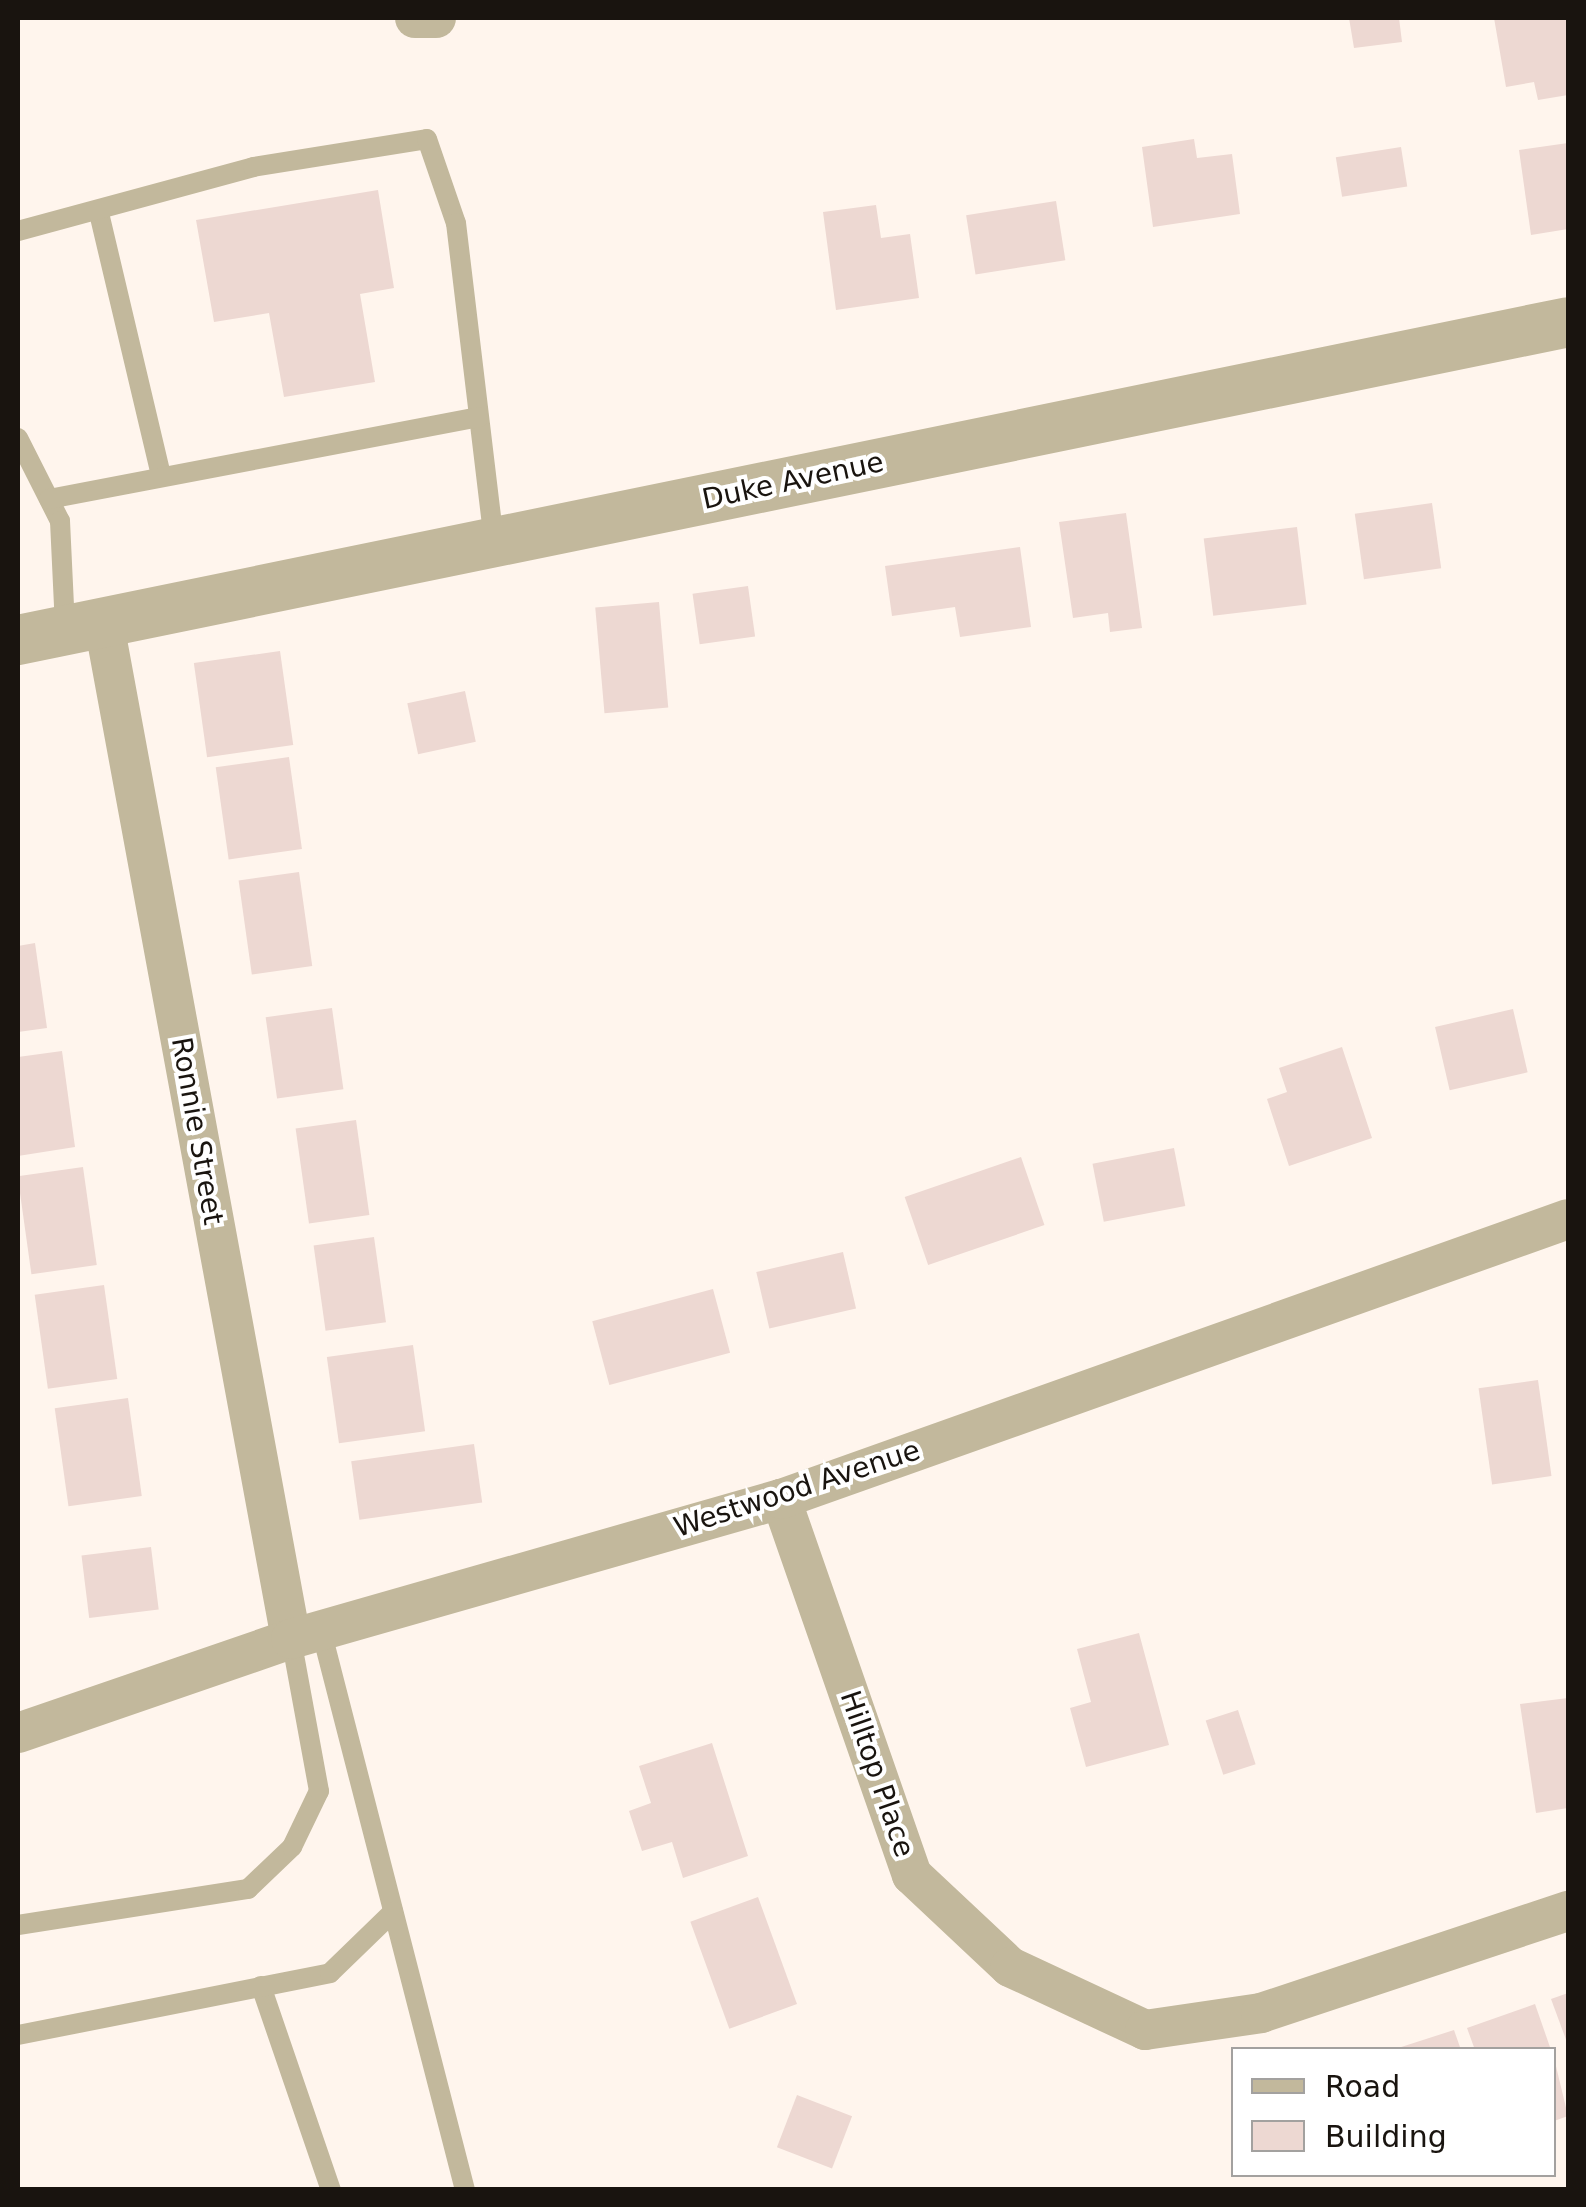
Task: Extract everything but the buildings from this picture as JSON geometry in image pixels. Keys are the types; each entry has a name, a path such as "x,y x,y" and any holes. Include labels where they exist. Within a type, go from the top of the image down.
{"street":[{"path":"414,18 436,18"},
{"name":"Duke Avenue","path":"18,640 1568,322"},
{"name":"Ronnie Street","path":"84,627 306,1634"},
{"name":"Westwood Avenue","path":"18,1733 306,1634 781,1499 1568,1219"},
{"name":"Hilltop Place","path":"781,1499 912,1875 1010,1967 1145,2030 1261,2014 1568,1911"}],"lane":[{"path":"18,231 253,167 428,139 456,223 479,368 478,417 494,543"},
{"path":"98,212 162,476"},
{"path":"49,499 478,417"},
{"path":"18,438 60,521 84,627"},
{"path":"306,1634 393,1912 459,2187"},
{"path":"18,1925 248,1889 292,1847 319,1791 306,1634"},
{"path":"18,2035 330,1972 393,1912"},
{"path":"261,1986 331,2190"}]}
